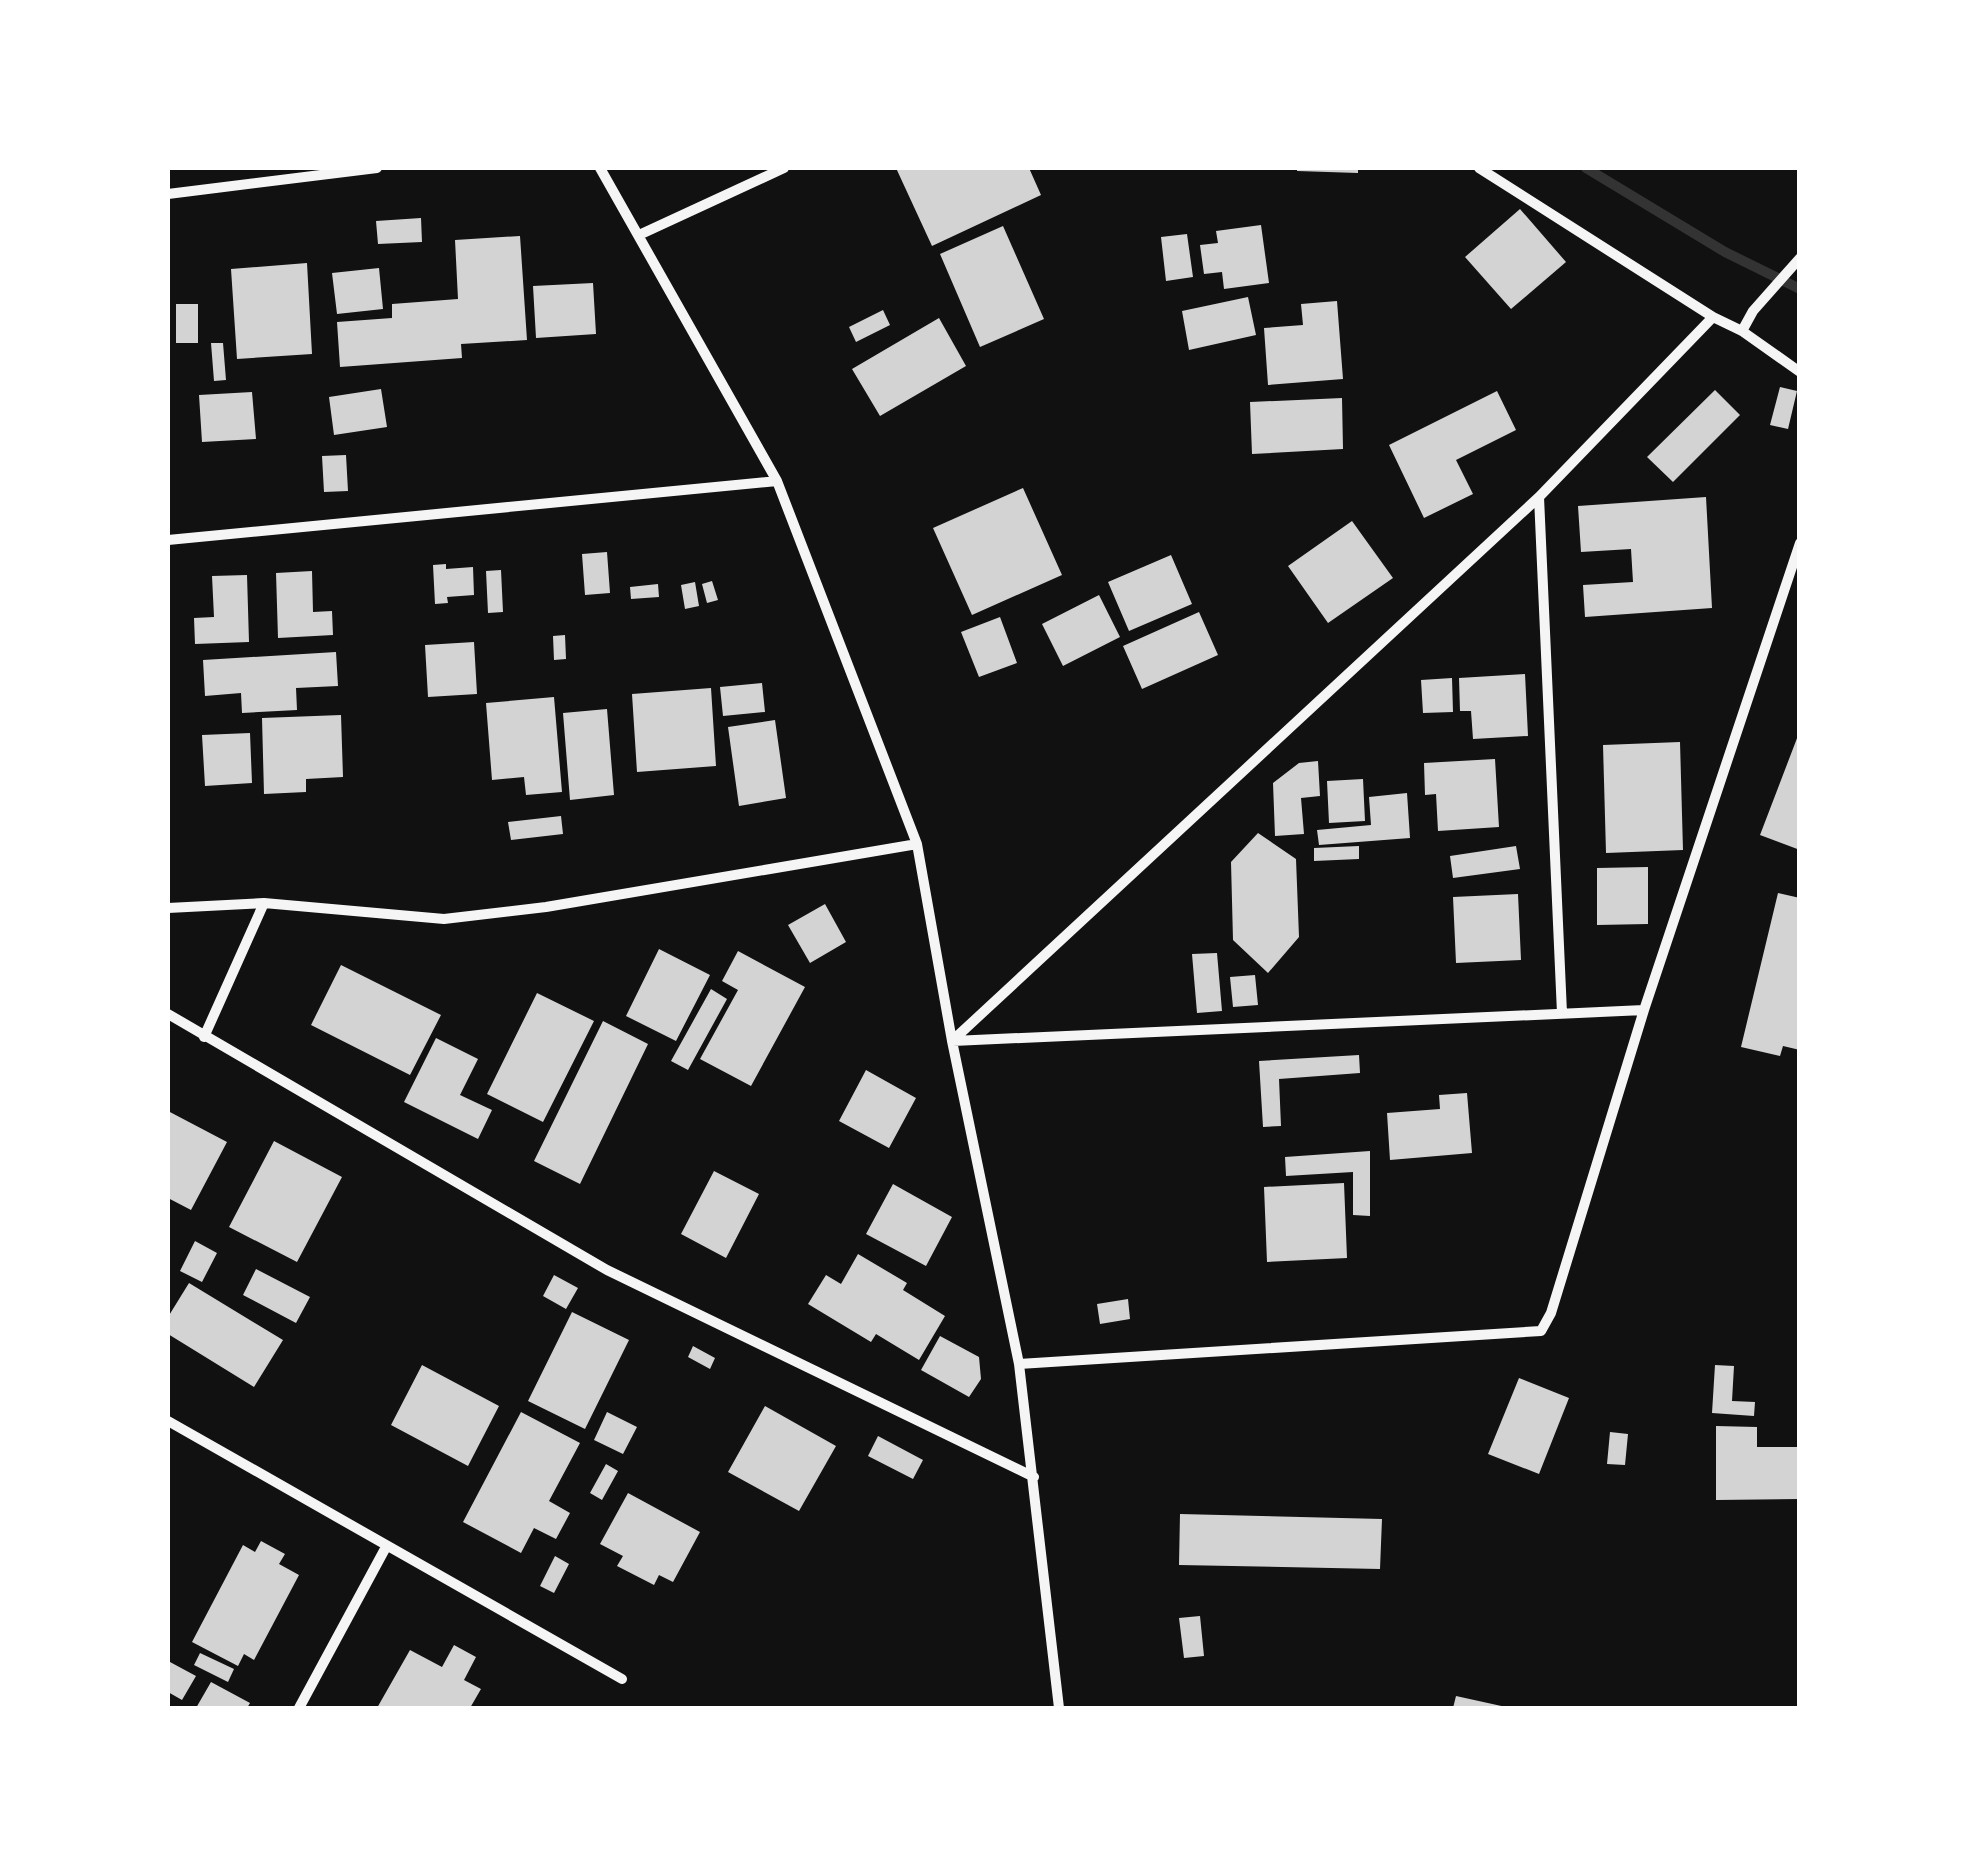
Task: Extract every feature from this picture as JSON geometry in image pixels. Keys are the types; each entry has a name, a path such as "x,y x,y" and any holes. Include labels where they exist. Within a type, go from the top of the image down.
{"street":[{"path":"168,194 377,168"},
{"path":"600,168 777,482 917,844 952,1041 1019,1364 1059,1708"},
{"path":"639,235 784,168"},
{"path":"1479,168 1713,317 1742,331 1800,372"},
{"path":"1742,331 1753,311 1800,258"},
{"path":"952,1041 1539,497 1713,317"},
{"path":"168,540 777,482"},
{"path":"1539,497 1562,1014"},
{"path":"1019,1364 1541,1331 1551,1313 1644,1010 1800,543"},
{"path":"168,908 264,903 444,918 546,907 917,844"},
{"path":"204,1038 264,903"},
{"path":"952,1041 1644,1010"},
{"path":"168,1014 607,1270 1034,1477"},
{"path":"168,1422 622,1679"},
{"path":"299,1708 386,1548"}],"building":[{"path":"896,168 1029,168 1041,195 932,246"},
{"path":"1358,168 1358,173 1297,171"},
{"path":"1520,209 1566,262 1511,309 1465,257"},
{"path":"421,218 422,242 378,244 376,221"},
{"path":"1261,225 1269,283 1224,289 1222,272 1204,274 1200,245 1218,243 1216,231"},
{"path":"1003,226 1044,319 980,347 940,254"},
{"path":"1187,234 1193,277 1166,281 1161,237"},
{"path":"520,236 527,340 461,344 462,358 340,367 337,322 392,318 392,304 458,299 455,240"},
{"path":"307,263 312,354 237,359 231,269"},
{"path":"379,268 383,309 337,314 332,273"},
{"path":"593,283 596,334 536,338 533,286"},
{"path":"1248,297 1256,335 1189,350 1182,311"},
{"path":"1337,301 1343,379 1268,385 1264,328 1303,325 1301,304"},
{"path":"176,304 198,304 198,343 176,343"},
{"path":"883,310 890,325 856,342 849,327"},
{"path":"939,318 966,366 880,416 852,369"},
{"path":"211,343 223,343 226,380 214,381"},
{"path":"1780,387 1797,391 1788,429 1770,425"},
{"path":"381,389 387,427 334,435 329,397"},
{"path":"1715,390 1740,415 1673,482 1647,457"},
{"path":"1497,391 1516,430 1456,460 1473,494 1424,518 1389,445"},
{"path":"252,392 256,439 202,442 199,395"},
{"path":"1342,398 1343,449 1252,454 1250,402"},
{"path":"346,455 348,491 324,492 322,456"},
{"path":"1023,488 1062,575 972,615 933,528"},
{"path":"1706,497 1712,608 1585,617 1583,585 1633,582 1631,549 1581,552 1578,506"},
{"path":"1352,521 1393,578 1328,623 1288,566"},
{"path":"607,552 610,593 585,595 582,554"},
{"path":"1171,555 1192,604 1129,631 1108,582"},
{"path":"446,564 446,569 473,567 474,595 447,597 448,603 435,604 433,565"},
{"path":"501,570 503,612 488,613 486,571"},
{"path":"312,571 313,612 332,611 333,635 278,638 276,573"},
{"path":"247,575 249,642 195,644 194,618 214,617 212,576"},
{"path":"712,581 718,600 707,603 702,584"},
{"path":"695,582 699,606 685,609 681,585"},
{"path":"658,584 659,597 631,599 630,587"},
{"path":"1099,595 1120,637 1063,666 1042,624"},
{"path":"1199,612 1218,655 1142,689 1123,646"},
{"path":"1000,617 1017,663 979,677 961,632"},
{"path":"565,635 566,659 554,660 553,636"},
{"path":"474,642 477,694 428,697 425,645"},
{"path":"336,652 338,686 296,688 297,710 242,713 241,693 205,696 203,660"},
{"path":"1525,674 1528,736 1473,739 1471,711 1460,711 1459,678"},
{"path":"1452,678 1453,712 1423,713 1421,680"},
{"path":"762,683 765,712 723,716 720,687"},
{"path":"711,688 716,766 637,772 632,694"},
{"path":"554,697 562,792 526,795 524,777 492,780 486,703"},
{"path":"607,709 614,795 570,800 563,713"},
{"path":"341,715 343,777 306,779 306,792 264,794 262,718"},
{"path":"775,720 786,798 739,806 728,727"},
{"path":"250,733 252,783 205,786 202,735"},
{"path":"1800,733 1800,850 1760,835"},
{"path":"1680,742 1683,850 1606,853 1603,745"},
{"path":"1495,759 1499,827 1438,831 1436,794 1425,795 1424,763"},
{"path":"1318,761 1320,796 1301,798 1304,834 1275,836 1273,783 1299,763"},
{"path":"1363,779 1365,821 1329,823 1327,781"},
{"path":"1407,793 1410,838 1319,845 1317,830 1371,825 1369,797"},
{"path":"561,816 563,834 511,840 508,822"},
{"path":"1258,833 1296,859 1299,937 1268,973 1233,940 1231,862"},
{"path":"1359,846 1359,859 1314,861 1314,848"},
{"path":"1516,846 1520,869 1453,878 1450,856"},
{"path":"1648,867 1648,924 1597,925 1597,868"},
{"path":"1778,893 1800,898 1800,1050 1783,1046 1780,1056 1741,1047"},
{"path":"1518,894 1521,960 1456,963 1453,897"},
{"path":"825,904 846,942 810,963 788,925"},
{"path":"659,949 710,975 676,1041 626,1016"},
{"path":"738,951 805,987 751,1086 700,1059 738,990 722,981"},
{"path":"1217,953 1222,1011 1197,1013 1192,954"},
{"path":"341,965 441,1015 410,1075 311,1025"},
{"path":"1255,975 1258,1005 1233,1007 1230,977"},
{"path":"711,989 727,999 688,1070 671,1061"},
{"path":"537,993 594,1021 543,1122 487,1094"},
{"path":"603,1021 648,1044 580,1184 534,1161"},
{"path":"436,1038 478,1059 460,1095 492,1110 478,1139 404,1102"},
{"path":"1359,1055 1360,1073 1279,1079 1281,1126 1263,1127 1259,1061"},
{"path":"866,1070 916,1098 889,1148 839,1121"},
{"path":"1467,1093 1472,1153 1390,1160 1387,1113 1440,1109 1439,1095"},
{"path":"168,1111 227,1142 191,1210 168,1198"},
{"path":"274,1141 342,1177 297,1262 229,1227"},
{"path":"1370,1151 1370,1216 1353,1215 1353,1172 1286,1176 1285,1157"},
{"path":"714,1171 759,1194 726,1258 681,1234"},
{"path":"1344,1183 1347,1258 1267,1262 1264,1187"},
{"path":"893,1184 952,1217 926,1266 866,1234"},
{"path":"195,1241 217,1253 202,1282 180,1271"},
{"path":"858,1254 907,1283 903,1290 945,1316 919,1360 876,1334 871,1342 808,1304 826,1275 841,1284"},
{"path":"256,1269 310,1297 296,1323 243,1295"},
{"path":"554,1275 578,1288 566,1309 543,1296"},
{"path":"189,1283 283,1340 254,1387 168,1334 168,1317"},
{"path":"1128,1299 1130,1319 1100,1324 1097,1304"},
{"path":"572,1312 629,1340 585,1429 528,1401"},
{"path":"940,1336 979,1357 981,1379 969,1397 921,1370"},
{"path":"693,1346 715,1358 710,1369 688,1357"},
{"path":"422,1365 499,1406 468,1466 391,1425"},
{"path":"1715,1365 1734,1366 1732,1401 1755,1402 1754,1416 1712,1413"},
{"path":"1519,1378 1569,1398 1539,1474 1488,1454"},
{"path":"765,1406 836,1446 799,1511 728,1472"},
{"path":"521,1412 580,1443 549,1501 570,1513 556,1539 534,1528 521,1553 463,1522"},
{"path":"607,1412 637,1427 623,1454 594,1440"},
{"path":"1716,1426 1757,1427 1757,1447 1800,1447 1800,1499 1716,1500"},
{"path":"1610,1432 1628,1434 1625,1465 1607,1464"},
{"path":"878,1436 923,1460 913,1479 868,1456"},
{"path":"606,1464 618,1471 602,1500 590,1493"},
{"path":"628,1493 700,1532 673,1582 659,1575 654,1585 617,1566 623,1556 600,1544"},
{"path":"1180,1514 1382,1519 1380,1569 1179,1565"},
{"path":"261,1541 285,1554 279,1564 299,1575 254,1660 244,1654 238,1666 192,1642 243,1545 255,1552"},
{"path":"555,1556 569,1564 554,1593 540,1586"},
{"path":"1200,1616 1204,1656 1184,1658 1179,1618"},
{"path":"454,1645 476,1657 464,1680 481,1689 470,1708 377,1708 410,1650 442,1667"},
{"path":"200,1653 234,1669 228,1682 194,1665"},
{"path":"170,1662 196,1676 182,1700 168,1692"},
{"path":"211,1682 250,1703 247,1708 196,1708"},
{"path":"1456,1696 1506,1707 1453,1708"}],"waterway":[{"path":"1586,168 1725,252 1800,289"}]}
